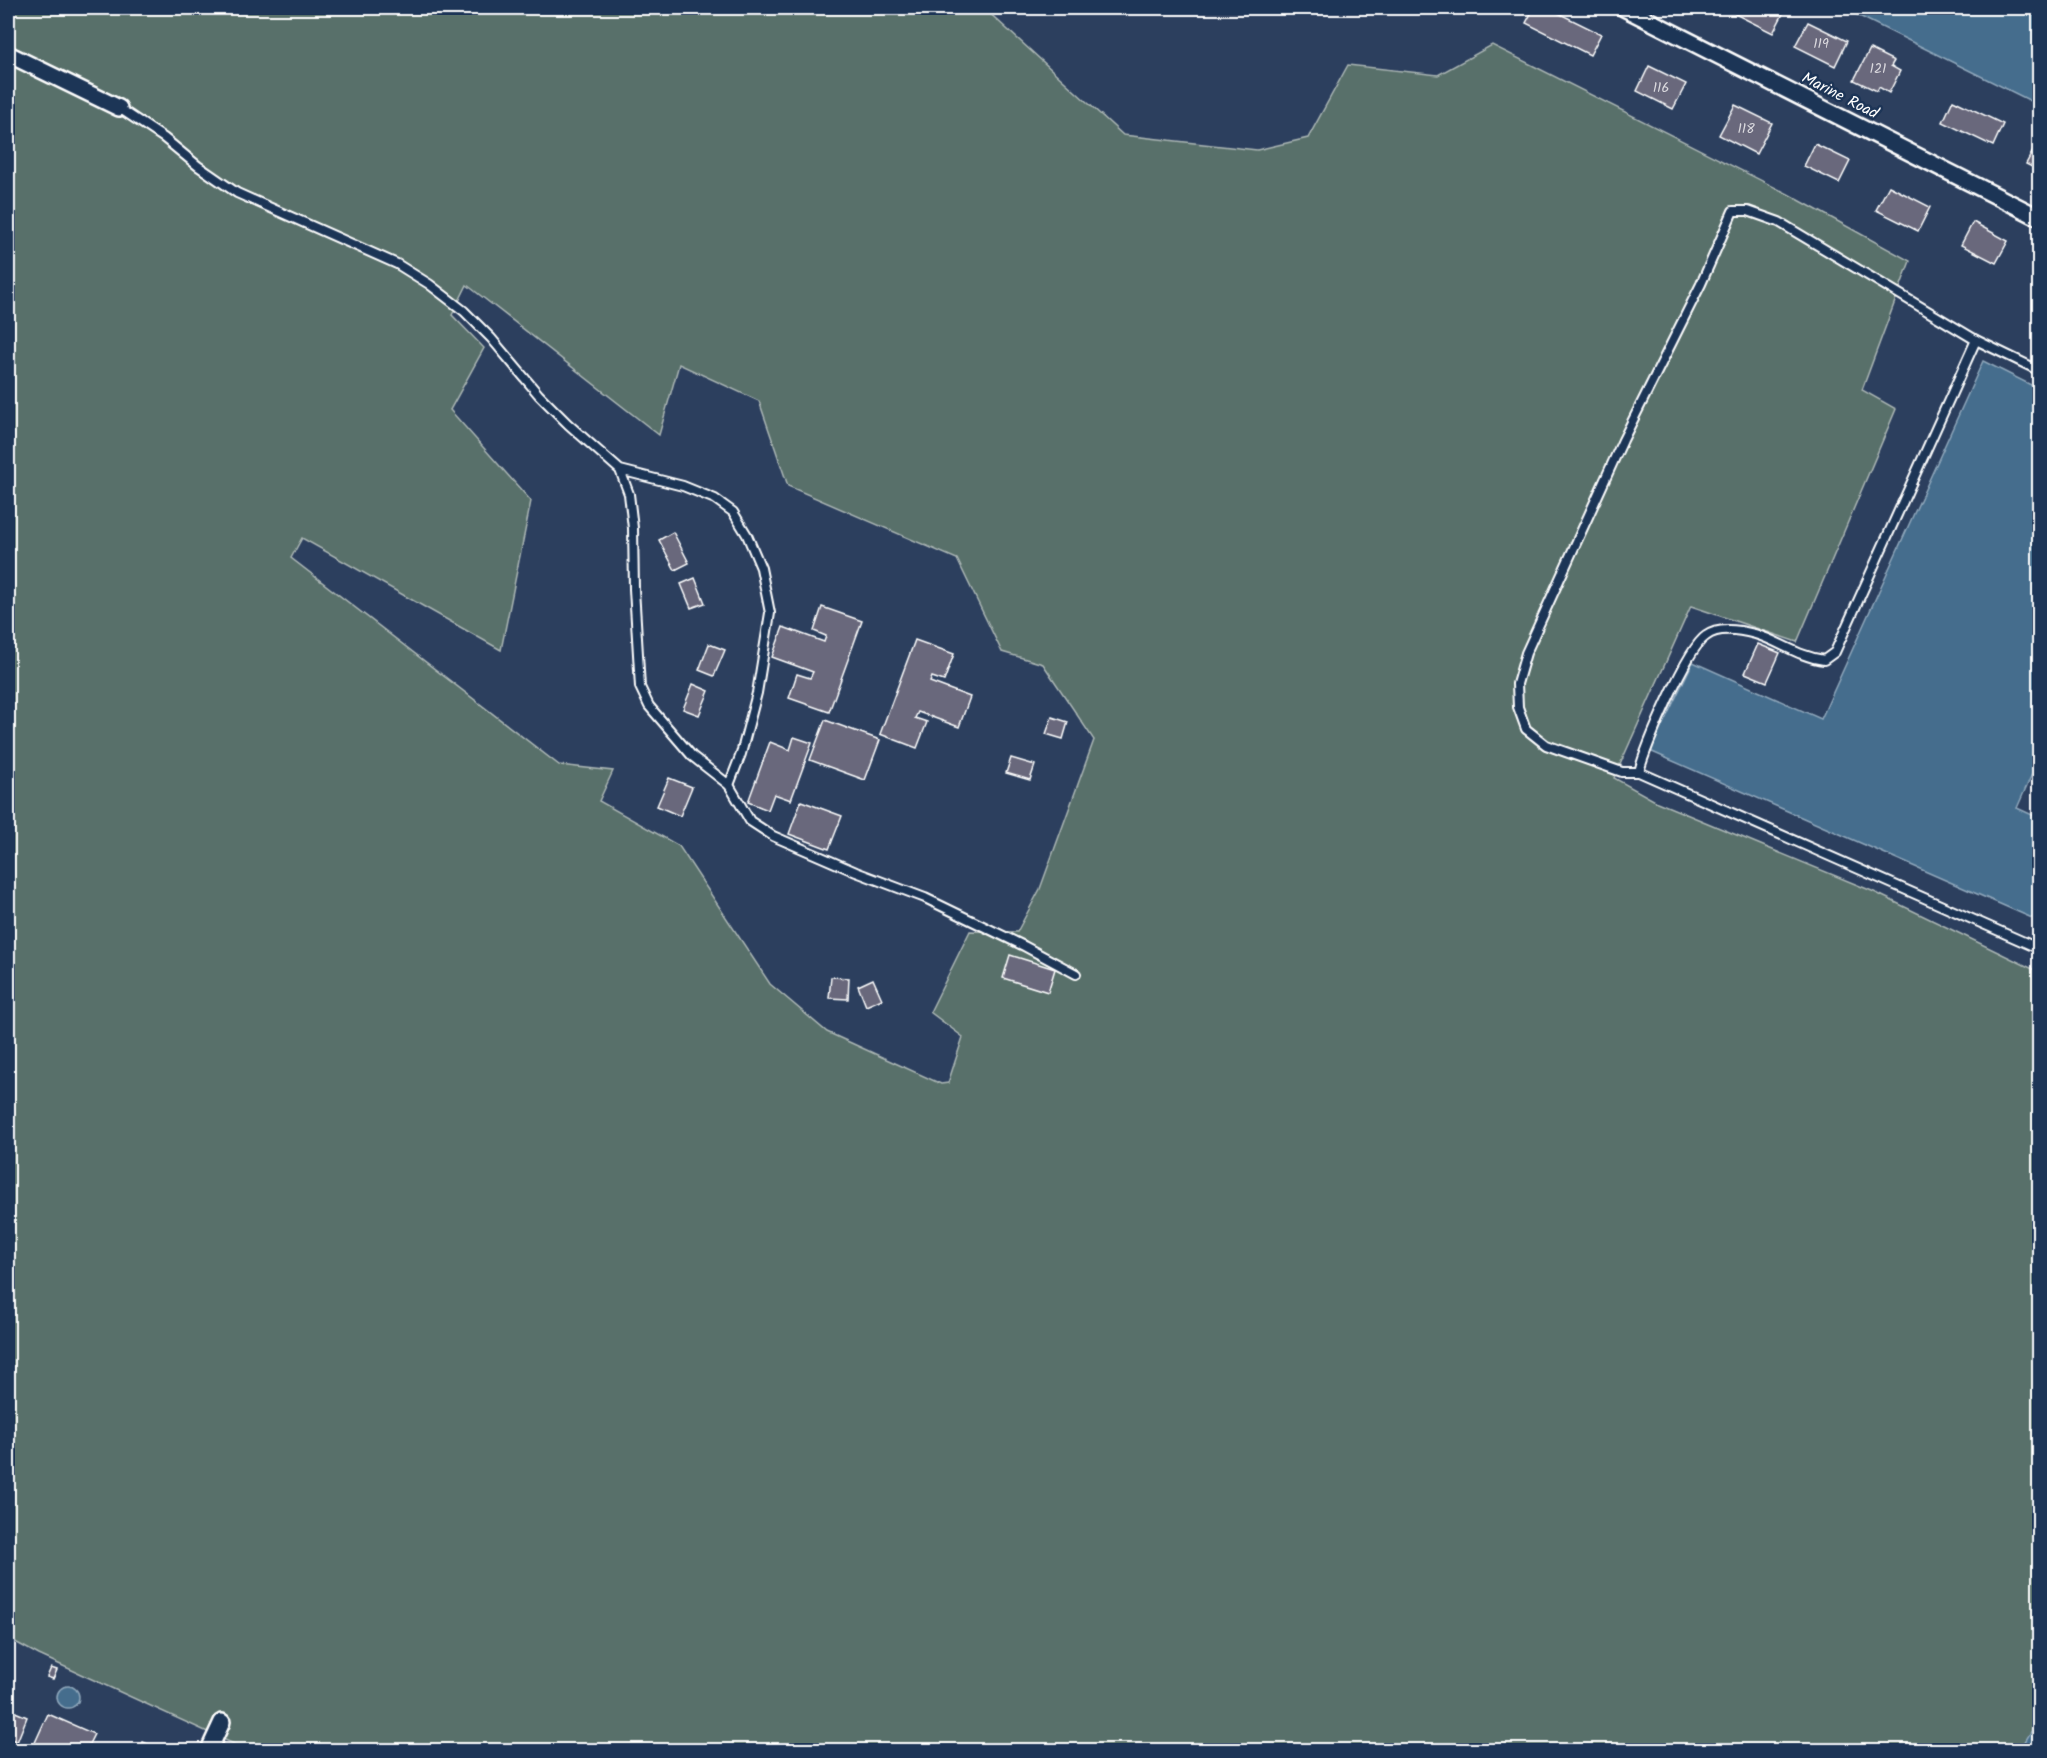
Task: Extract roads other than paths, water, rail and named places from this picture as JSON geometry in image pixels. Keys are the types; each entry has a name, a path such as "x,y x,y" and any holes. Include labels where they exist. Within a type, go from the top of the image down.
{"street":[{"name":"Marine Road","path":"1624,8 2040,218"},
{"path":"8,54 119,108"},
{"path":"209,1750 222,1722"}],"lane":[{"path":"119,108 158,133 198,166 237,193 397,264 429,284 464,311 491,338 539,395 620,470 683,486 715,499 733,512 747,534 761,568 770,613 758,693 741,754 729,785"},
{"path":"2040,371 1976,340 1779,222 1748,211 1733,211 1701,284 1623,440 1526,653 1517,684 1518,707 1526,729 1546,745 1622,772 1639,772 2040,949"},
{"path":"1639,772 1644,752 1690,654 1705,636 1724,629 1756,634 1811,659 1824,660 1835,652 1976,340"},
{"path":"620,470 629,494 633,528 634,600 640,687 649,706 692,756 729,785 750,821 773,836 856,872 925,898 1076,974"}],"water":[{"path":"1843,8 2034,8 2039,10 2039,105"},
{"path":"1983,361 2039,389 2039,758 2017,808 2039,818 2039,921 1650,751 1693,662 1821,719"},
{"path":"68,1686 76,1689 79,1697 76,1705 68,1708 60,1705 57,1697 60,1689"},
{"path":"2039,1715 2039,1750 2020,1750 2037,1722"}]}
